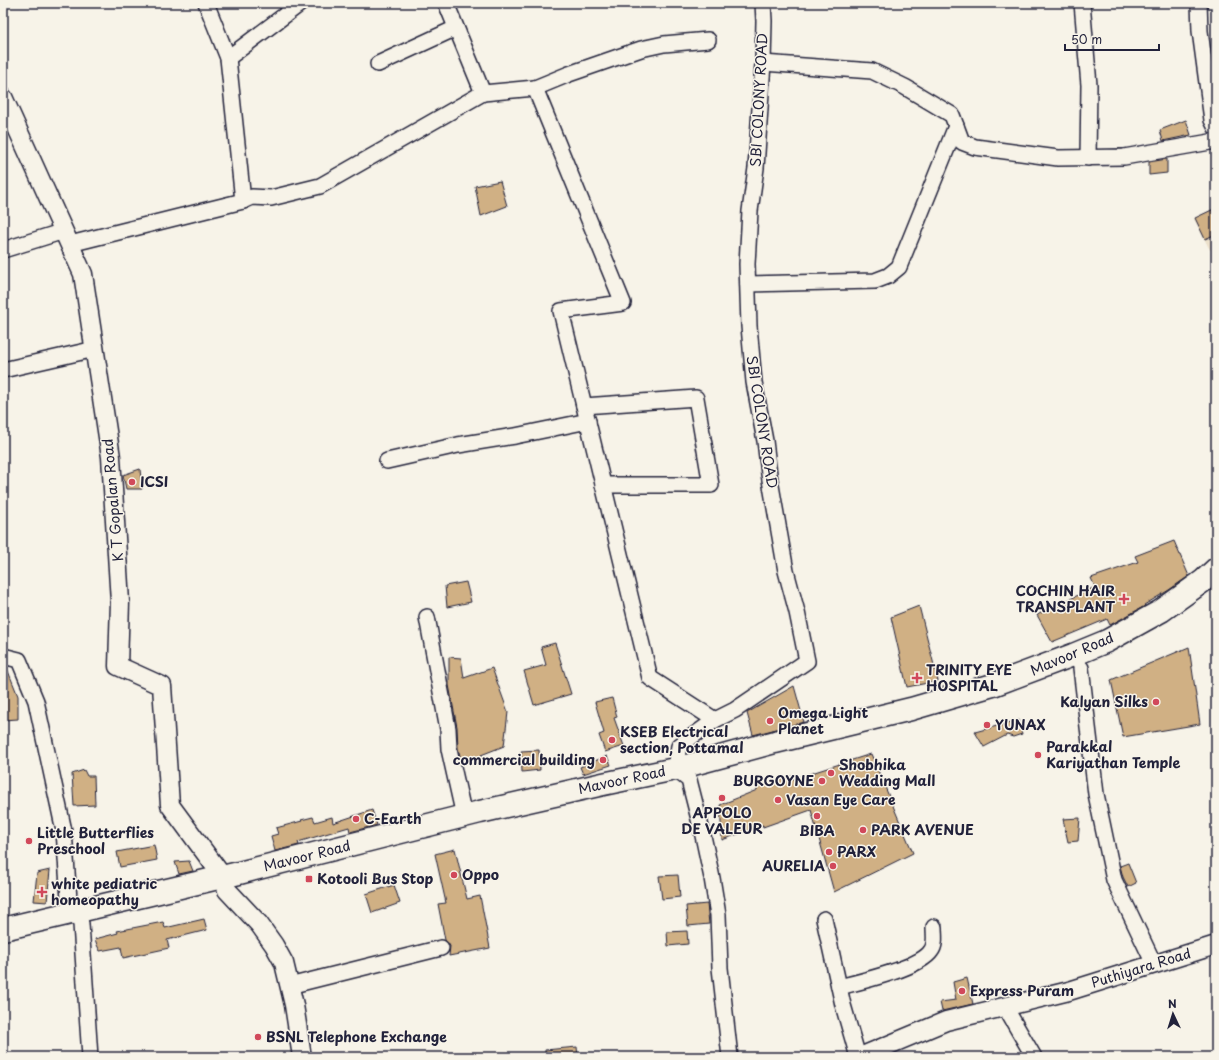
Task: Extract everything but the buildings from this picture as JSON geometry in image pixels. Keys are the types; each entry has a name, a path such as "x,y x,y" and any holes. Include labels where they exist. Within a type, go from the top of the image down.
{"main road":[{"name":"Mavoor Road","path":"218,887 464,816 603,784 682,775 776,742 910,709 993,685 1029,673 1107,641 1155,614 1203,581 1216,569"},
{"name":"Mavoor Road","path":"3,929 76,916 218,887 558,808 682,775 778,755 914,722 997,698 1081,668 1167,623 1216,588"},
{"name":"Mavoor Road","path":"3,943 76,916"}],"street":[{"path":"206,3 228,58 243,201"},
{"path":"228,58 301,3"},
{"path":"446,3 483,93"},
{"name":"SBI COLONY ROAD","path":"682,775 679,746 715,720 735,710 807,661 797,612 786,571 769,474 765,442 754,382 749,326 747,264 750,211 756,168 763,63 763,3"},
{"path":"1082,3 1089,85 1088,158"},
{"path":"1199,3 1200,31 1212,120 1216,128"},
{"path":"378,64 456,28"},
{"path":"3,250 243,201 252,197 271,198 320,186 483,93 535,88 569,74 641,49 664,44 708,40"},
{"path":"763,63 872,72 905,87 952,115 962,142 975,147 1058,158 1088,158 1124,157 1216,141"},
{"path":"535,88 623,303 561,311 650,678 715,720"},
{"name":"K T Gopalan Road","path":"3,97 83,274 111,457 120,602 118,666 162,686 170,805 218,887"},
{"path":"748,284 875,281 888,276 899,267 956,126"},
{"path":"3,370 95,349"},
{"path":"584,406 696,398 711,485 603,485"},
{"path":"387,461 458,445 515,436 588,421"},
{"path":"427,616 448,730 449,749 464,816"},
{"path":"3,656 19,660 36,701 64,831 76,916 90,1057"},
{"path":"1081,668 1096,794 1114,880 1154,964"},
{"path":"682,775 702,831 718,915 720,968 730,1057"},
{"path":"218,887 259,924 274,945 284,963 294,1005 302,1057"},
{"path":"824,919 839,987 859,1057"},
{"path":"839,987 897,971 920,960 931,952 934,944 934,927"},
{"name":"Puthiyara Road","path":"859,1057 946,1021 1069,991 1216,945"},
{"path":"289,986 440,948"},
{"path":"1005,1007 1034,1057"}],"shaded area":[{"path":"1216,207 1216,247 1210,250 1194,219"}],"place":[{"name":"ICSI","path":"132,482"},
{"name":"COCHIN HAIR TRANSPLANT","path":"1124,599"},
{"name":"TRINITY EYE HOSPITAL","path":"917,678"},
{"name":"Kalyan Silks","path":"1156,702"},
{"name":"Omega Light Planet","path":"770,721"},
{"name":"YUNAX","path":"987,725"},
{"name":"KSEB Electrical section, Pottamal","path":"612,740"},
{"name":"Parakkal Kariyathan Temple","path":"1038,755"},
{"name":"commercial building","path":"603,760"},
{"name":"Shobhika Wedding Mall","path":"831,773"},
{"name":"BURGOYNE","path":"822,781"},
{"name":"APPOLO DE VALEUR","path":"722,798"},
{"name":"Vasan Eye Care","path":"778,800"},
{"name":"BIBA","path":"817,816"},
{"name":"C-Earth","path":"356,819"},
{"name":"PARK AVENUE","path":"863,830"},
{"name":"Little Butterflies Preschool","path":"29,841"},
{"name":"PARX","path":"829,852"},
{"name":"AURELIA","path":"833,866"},
{"name":"Oppo","path":"454,875"},
{"name":"Kotooli Bus Stop","path":"309,879"},
{"name":"white pediatric homeopathy","path":"42,892"},
{"name":"Express Puram","path":"962,991"},
{"name":"BSNL Telephone Exchange","path":"258,1037"}]}
